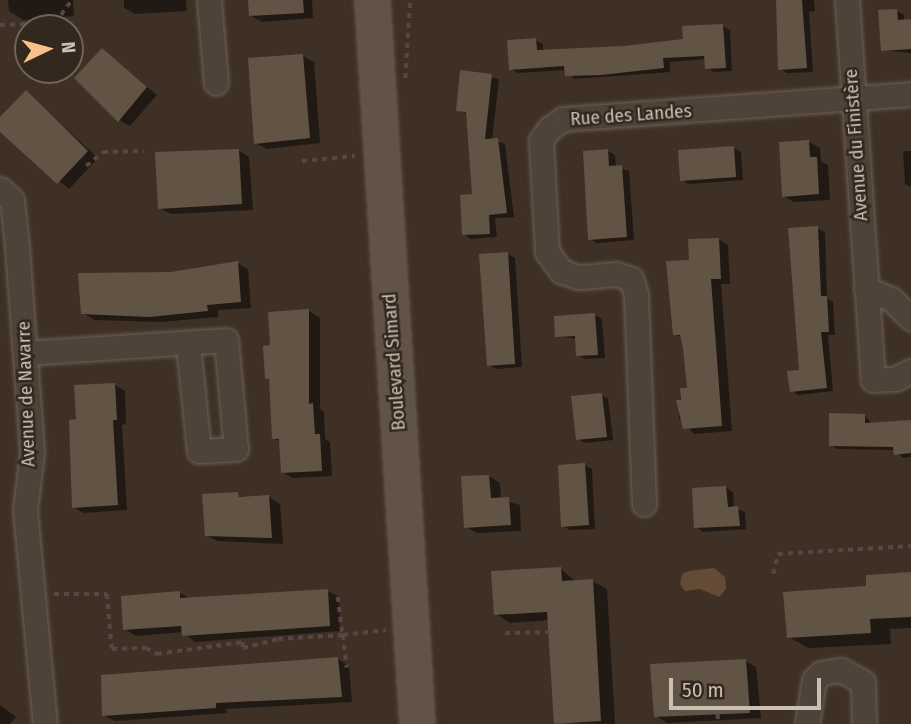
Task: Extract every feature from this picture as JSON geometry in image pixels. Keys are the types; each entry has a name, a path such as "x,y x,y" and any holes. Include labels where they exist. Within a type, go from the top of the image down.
{"main road":[{"name":"Boulevard Simard","path":"372,0 416,724"}],"street":[{"path":"209,0 216,83"},
{"name":"Avenue du Finistère","path":"847,0 873,380 895,379 911,371"},
{"name":"Rue des Landes","path":"644,504 636,294 631,279 616,274 578,277 561,271 547,252 541,140 563,119 911,94"},
{"name":"Avenue de Navarre","path":"0,190 14,210 32,452 25,510 40,646 45,724"},
{"path":"866,289 891,299 911,318"},
{"path":"25,353 226,340 236,449 199,451 188,344"},
{"path":"807,724 814,680 821,673 841,670 863,681 863,724"}],"path":[{"path":"0,25 55,23 72,0"},
{"path":"86,166 103,152 144,150"},
{"path":"302,161 381,154"},
{"path":"772,574 778,554 911,546"},
{"path":"34,594 107,594 112,649 146,648 157,654 243,642 243,648 278,639 411,628"},
{"path":"338,597 347,668"},
{"path":"505,633 548,632"},
{"path":"718,714 718,724"}],"shaded area":[{"path":"714,568 725,577 726,589 719,597 700,589 685,591 680,584 682,574"}],"building":[{"path":"248,0 303,0 304,13 249,16"},
{"path":"776,0 802,0 807,68 778,70"},
{"path":"897,9 898,20 911,19 911,49 881,51 878,10"},
{"path":"723,24 726,68 705,69 704,56 663,58 664,68 601,75 565,76 564,66 509,70 507,40 536,38 537,50 624,46 683,39 682,26"},
{"path":"102,48 147,87 118,122 80,84 84,84 84,67"},
{"path":"303,54 310,138 254,144 248,58"},
{"path":"460,70 492,74 485,139 498,138 507,213 489,215 490,234 462,235 460,195 472,194 466,112 456,111"},
{"path":"26,90 88,151 57,184 0,132 0,117"},
{"path":"809,140 810,157 817,157 819,194 782,197 779,142"},
{"path":"734,146 736,177 680,181 678,150"},
{"path":"239,149 242,204 158,209 155,152"},
{"path":"608,149 609,166 622,165 627,237 588,240 583,151"},
{"path":"818,226 821,296 827,296 829,332 821,332 827,388 790,392 787,371 799,370 788,228"},
{"path":"719,238 721,279 711,279 722,426 683,429 676,400 681,400 680,388 687,388 683,348 680,335 673,335 666,261 689,260 688,239"},
{"path":"508,252 515,364 487,366 479,254"},
{"path":"238,261 241,302 207,305 208,311 149,317 81,314 78,273 171,272"},
{"path":"309,309 309,404 313,403 315,434 320,434 322,471 281,473 279,439 272,439 269,379 265,379 263,346 270,345 268,312"},
{"path":"595,313 598,355 576,356 575,336 555,337 554,316"},
{"path":"115,383 117,420 113,420 118,505 72,508 69,420 76,419 74,385"},
{"path":"602,393 607,437 576,440 571,396"},
{"path":"829,413 865,414 865,423 911,420 911,453 894,455 893,447 829,446"},
{"path":"585,463 589,525 561,527 558,465"},
{"path":"489,475 491,498 509,497 511,525 464,528 461,476"},
{"path":"726,486 728,507 738,506 740,526 694,528 692,488"},
{"path":"238,492 239,497 269,495 272,538 205,536 202,494"},
{"path":"561,567 562,581 593,579 601,721 554,724 547,612 494,615 491,571"},
{"path":"911,572 911,617 870,619 871,633 787,638 783,592 866,586 866,575"},
{"path":"328,589 330,626 182,636 181,626 123,630 121,596 180,591 180,598"},
{"path":"338,657 342,697 216,703 216,708 102,716 101,675"},
{"path":"746,659 750,713 654,717 650,664"}]}
